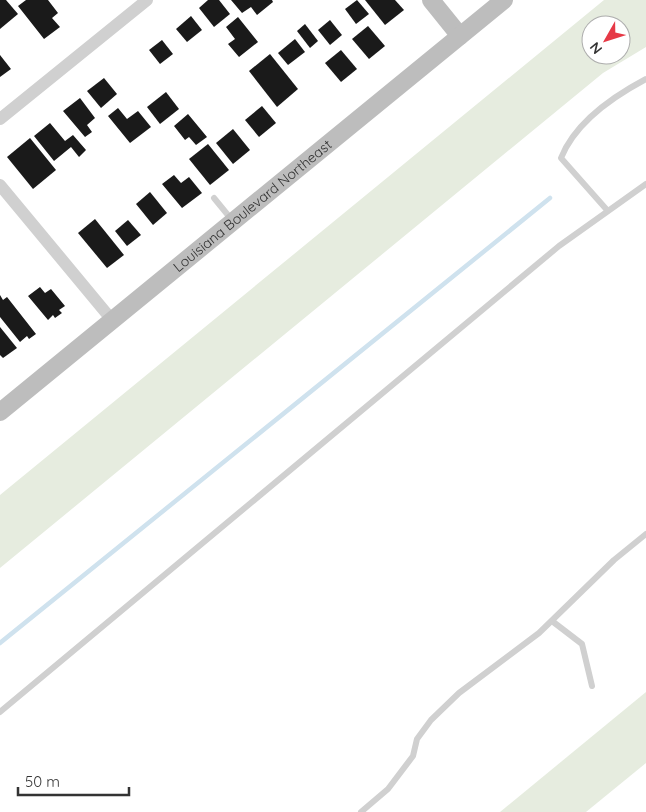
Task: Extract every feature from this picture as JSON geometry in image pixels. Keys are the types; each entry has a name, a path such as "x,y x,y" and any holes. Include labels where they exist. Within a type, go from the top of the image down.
{"main road":[{"path":"431,0 460,36"},
{"name":"Louisiana Boulevard Northeast","path":"0,412 504,0"}],"street":[{"path":"0,119 147,0"},
{"path":"0,184 112,320"}],"lane":[{"path":"607,210 561,158 567,142 579,129 602,108 646,80"},
{"path":"0,712 559,246 646,184"},
{"path":"214,198 233,221"},
{"path":"361,812 388,789 413,756 417,739 431,720 459,693 514,653 552,621 614,560 646,534"},
{"path":"552,621 582,644 592,686"}],"shaded area":[{"path":"604,0 646,0 646,47 631,56 631,15 586,15"},
{"path":"581,19 581,65 616,65 603,73 0,568 0,495"},
{"path":"646,692 646,763 586,812 500,812"}],"building":[{"path":"0,0 6,0 18,14 0,29"},
{"path":"26,0 48,0 58,13 52,18 60,27 44,39 18,6"},
{"path":"208,0 219,0 230,14 214,27 199,8"},
{"path":"231,0 272,0 273,2 257,15 251,7 242,13"},
{"path":"357,0 369,14 356,24 345,9"},
{"path":"365,0 395,0 404,10 385,25"},
{"path":"191,16 202,30 187,42 176,29"},
{"path":"238,17 258,42 239,57 228,44 235,39 226,27"},
{"path":"330,20 342,35 330,45 318,30"},
{"path":"305,24 318,41 310,48 297,31"},
{"path":"368,26 385,46 369,59 352,39"},
{"path":"295,39 305,52 288,65 278,53"},
{"path":"162,40 173,54 160,64 149,50"},
{"path":"341,50 357,69 341,82 325,63"},
{"path":"270,54 298,89 277,107 249,71"},
{"path":"0,55 11,69 0,77"},
{"path":"104,78 117,94 101,108 87,91"},
{"path":"166,92 179,109 160,124 147,107"},
{"path":"80,98 95,118 87,125 92,132 85,137 63,111"},
{"path":"262,106 276,123 259,137 245,120"},
{"path":"118,108 127,119 138,111 151,127 130,143 108,116"},
{"path":"188,114 207,137 196,145 189,137 185,140 174,126"},
{"path":"50,123 65,141 73,135 86,150 79,157 71,147 54,161 34,136"},
{"path":"233,129 250,150 233,164 216,143"},
{"path":"30,138 56,170 33,189 7,157"},
{"path":"208,144 229,170 210,185 189,159"},
{"path":"174,175 181,183 189,177 202,193 182,208 162,184"},
{"path":"150,192 167,213 153,225 136,204"},
{"path":"95,219 124,255 107,268 78,233"},
{"path":"128,220 141,235 127,246 115,231"},
{"path":"40,287 45,293 51,289 65,306 59,310 62,313 55,318 53,315 48,320 28,296"},
{"path":"0,295 3,300 7,297 36,334 29,339 27,336 20,342 0,317"},
{"path":"0,327 17,348 3,358 0,355"}],"waterway":[{"path":"0,643 550,198"}]}
